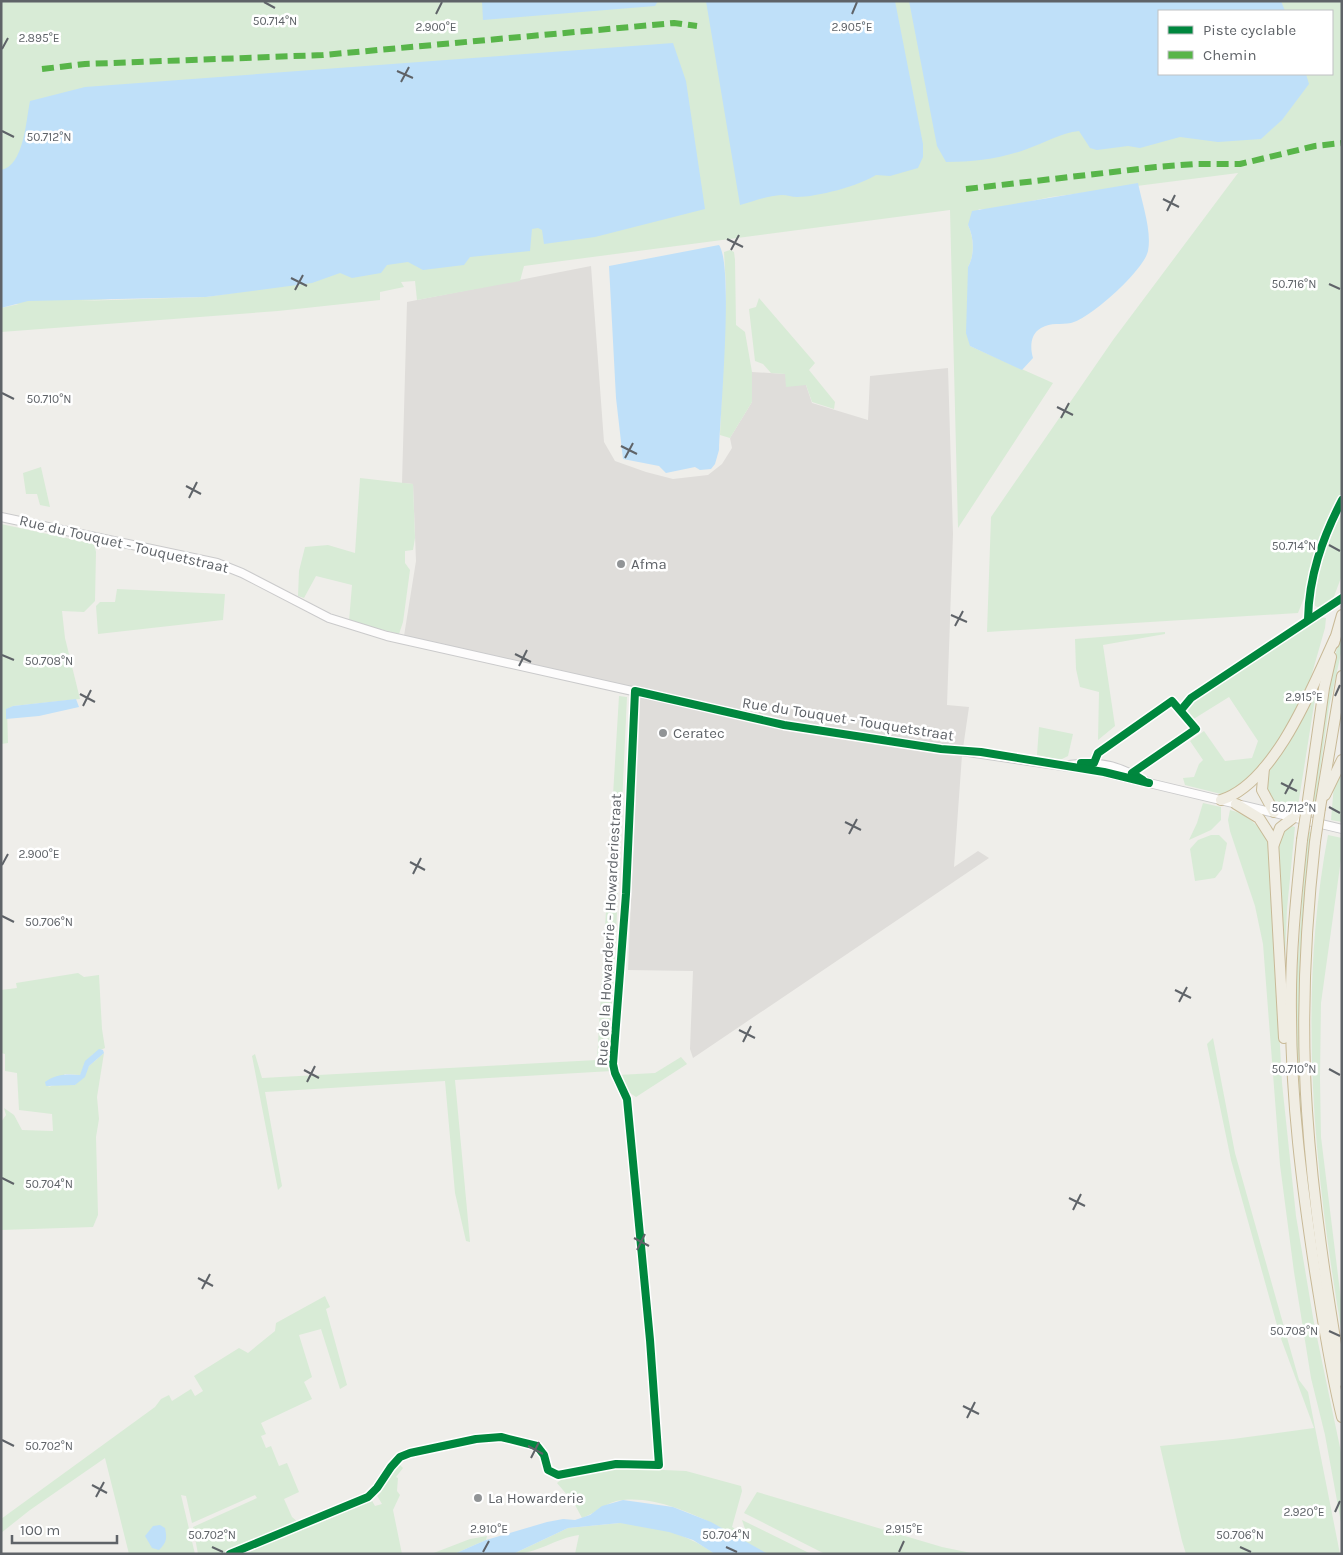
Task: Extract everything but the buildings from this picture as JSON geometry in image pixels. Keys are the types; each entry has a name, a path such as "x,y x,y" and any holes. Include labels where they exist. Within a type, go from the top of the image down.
{"highway":[{"path":"1341,616 1324,688 1302,840 1293,952 1292,1058 1301,1181 1324,1326 1342,1416"},
{"path":"1221,800 1242,790 1264,767 1288,733 1304,706 1335,638"},
{"path":"1342,676 1315,842 1305,970 1307,1101 1323,1264 1342,1381"},
{"path":"1320,808 1342,760"},
{"path":"1264,767 1262,790 1274,812"},
{"path":"1236,804 1259,818 1268,828 1274,844 1285,1043 1292,1058"},
{"path":"1274,844 1280,828 1294,817"}],"main road":[{"name":"Rue du Touquet - Touquetstraat","path":"1,517 218,563 242,573 311,610 365,631 784,725 981,752 1059,766 1115,767 1132,773 1146,783"},
{"name":"Rue du Touquet - Touquetstraat","path":"1096,767 1146,783 1342,829"}],"street":[{"path":"1308,619 1308,598 1313,572 1326,533 1342,500"},
{"path":"1181,710 1191,698 1342,598"},
{"name":"Rue de la Howarderie - Howarderiestraat","path":"230,1554 368,1497 400,1457 434,1447 501,1437 523,1441 537,1446 544,1455 548,1470 558,1475 607,1465 658,1465 650,1340 627,1099 613,1064 626,894 635,691"},
{"path":"1096,767 1098,753 1172,701 1196,728 1132,773"}],"shaded area":[{"path":"591,266 604,442 615,461 646,472 673,479 708,475 722,464 732,448 730,438 752,402 752,372 785,374 806,385 812,403 868,420 870,376 948,368 953,534 947,705 969,707 962,755 954,867 978,851 989,858 693,1058 690,1049 693,971 628,970 640,689 404,636 416,561 413,484 402,483 407,302"}],"green space":[{"path":"1,1 1342,1 1342,575 1332,602 1320,608 1315,606 1312,599 1317,565 1298,613 987,632 991,517 1113,340 1238,173 1051,197 989,210 979,209 968,225 972,235 973,246 972,257 968,267 970,346 1053,383 958,528 950,210 524,266 520,281 417,300 415,281 401,282 404,287 380,292 380,300 278,311 1,332 1,308 19,304 1,304","holes":["253,290 206,297 79,301"]},
{"path":"730,250 734,252 735,260 736,325 745,332 752,372 752,402 730,438 720,435 726,287 724,252"},
{"path":"759,298 815,363 809,370 835,402 834,409 812,402 806,385 786,387 785,374 771,373 763,364 755,361 749,309 756,307"},
{"path":"41,467 50,507 40,505 37,494 26,494 23,473"},
{"path":"360,478 413,484 415,538 413,550 405,551 405,563 410,570 403,622 399,634 349,621 352,585 316,576 304,598 298,596 299,571 305,547 328,545 355,553"},
{"path":"1,524 94,544 96,552 95,601 84,612 62,611 65,638 80,699 13,706 7,709 8,743 1,744"},
{"path":"117,589 225,594 223,620 98,634 96,606 100,602 115,602"},
{"path":"1320,617 1326,618 1325,628 1311,677 1293,716 1279,740 1245,783 1225,795 1185,785 1183,778 1194,777 1199,764 1203,760 1190,741 1204,731 1225,761 1252,758 1258,741 1229,697 1192,720 1185,711 1193,702"},
{"path":"1342,629 1342,649 1329,707 1314,813 1310,812 1330,676"},
{"path":"1165,632 1165,634 1103,645 1115,726 1098,740 1099,692 1080,687 1076,669 1075,639"},
{"path":"1318,680 1297,812 1272,806 1264,779"},
{"path":"619,696 627,697 610,1063 612,1071 455,1080 470,1242 466,1241 455,1193 445,1081 265,1092 282,1186 278,1190 252,1056 255,1054 262,1078 597,1060"},
{"path":"1039,727 1073,734 1068,756 1060,760 1037,755"},
{"path":"1342,765 1342,822 1331,820 1334,784"},
{"path":"1203,803 1221,807 1221,820 1211,830 1189,840 1197,823"},
{"path":"1230,810 1242,814 1252,822 1262,831 1269,842 1282,1083 1296,1216 1314,1323 1342,1457 1342,1528 1325,1435 1311,1378 1294,1272 1280,1165 1263,944 1255,906 1230,831 1228,820"},
{"path":"1288,825 1295,827 1287,909 1284,981 1279,838"},
{"path":"1307,831 1311,832 1303,918 1300,997 1320,1275 1305,1191 1296,1058 1296,985"},
{"path":"1211,835 1219,835 1227,843 1222,869 1215,878 1195,881 1190,849 1198,840"},
{"path":"1328,835 1342,838 1342,852 1321,1003 1321,1137 1342,1308 1342,1334 1332,1272 1317,1148 1311,1022 1313,960 1319,897"},
{"path":"78,973 84,977 99,975 105,1048 89,1058 80,1075 65,1074 48,1087 59,1084 75,1085 89,1066 104,1053 97,1097 99,1119 96,1137 98,1215 93,1227 1,1230 1,1122 6,1115 4,1108 14,1115 22,1130 53,1131 52,1114 19,1110 17,1073 5,1071 5,1054 1,1053 1,990 17,988 16,983"},
{"path":"1213,1038 1235,1153 1299,1380 1308,1392 1340,1554 1186,1554 1182,1541 1160,1446 1233,1439 1314,1428 1280,1336 1231,1160 1207,1044"},
{"path":"681,1057 687,1064 636,1097 627,1091 618,1075 655,1073"},
{"path":"325,1296 330,1307 326,1309 347,1385 340,1389 321,1329 299,1335 312,1377 304,1382 312,1399 261,1423 266,1434 261,1436 266,1448 271,1446 279,1466 287,1463 299,1492 284,1499 292,1517 299,1523 222,1554 198,1554 193,1527 257,1498 255,1495 192,1523 186,1496 181,1495 195,1554 129,1554 105,1458 30,1510 1,1533 1,1519 155,1407 161,1399 169,1395 172,1401 191,1389 195,1396 203,1391 194,1376 239,1348 248,1353 275,1331 276,1323"},
{"path":"399,1464 403,1468 396,1477 398,1478 397,1491 400,1495 393,1510 402,1554 239,1554 371,1499 375,1506 382,1504 375,1492"},
{"path":"617,1468 686,1471 741,1486 742,1491 732,1527 747,1535 742,1520 811,1554 764,1553 720,1527 694,1515 651,1501 617,1501 582,1518 574,1503 557,1483 564,1477"},
{"path":"757,1492 942,1547 976,1554 825,1554 744,1513"},
{"path":"620,1523 645,1525 670,1531 694,1541 715,1554 575,1554 579,1535 562,1539 538,1549 513,1554 568,1528"},
{"path":"487,1536 486,1540 454,1554 431,1554 470,1539"}],"water":[{"path":"482,1 658,1 655,6 483,20"},
{"path":"706,1 895,1 923,144 923,157 918,168 890,176 876,175 849,187 826,193 805,197 776,196 740,205"},
{"path":"909,1 1281,1 1285,10 1158,10 1158,75 1306,75 1309,84 1282,120 1261,139 1218,142 1180,137 1140,148 1128,146 1097,150 1090,148 1079,131 1059,136 1027,149 997,158 946,162 937,146"},
{"path":"673,43 686,81 705,209 595,237 544,244 542,230 538,228 532,229 530,251 470,257 464,265 423,270 408,262 387,265 381,273 352,278 340,273 312,283 206,297 28,301 1,308 1,170 9,167 19,151 23,141 30,101 85,87"},
{"path":"1138,183 1148,226 1148,251 1137,270 1115,293 1080,320 1071,323 1048,325 1037,331 1032,342 1033,358 1022,370 970,346 966,333 968,267 972,257 973,246 972,235 968,225 972,211"},
{"path":"719,245 723,258 726,310 719,450 715,464 711,469 700,470 695,467 666,473 659,466 623,459 616,398 609,266"},
{"path":"76,699 79,707 39,716 6,719 6,709 13,706"},
{"path":"99,1049 103,1050 104,1053 89,1066 85,1077 75,1085 46,1086 45,1082 57,1076 80,1075 85,1061"},
{"path":"623,1500 673,1507 711,1522 768,1554 715,1554 693,1540 669,1532 620,1523 568,1528 513,1554 454,1554 486,1540 547,1522 563,1519 575,1520 590,1515 602,1506"},
{"path":"160,1525 165,1528 166,1537 164,1545 159,1550 152,1548 145,1536 153,1526"}],"marked path":[{"path":"42,69 85,64 323,55 674,23 697,26"},
{"path":"966,189 1156,167 1195,164 1240,164 1315,146 1342,143"}],"cycle path":[{"path":"1308,619 1311,588 1318,558 1328,529 1342,500"},
{"path":"1181,710 1191,698 1342,598"},
{"path":"230,1554 368,1497 400,1457 410,1453 476,1439 501,1437 537,1446 544,1455 548,1470 558,1475 616,1464 659,1465 650,1340 627,1099 613,1064 626,894 635,691 784,725 941,749 981,752 1104,772 1149,783"},
{"path":"1081,763 1094,763 1098,753 1172,701 1196,729 1132,773 1143,780"}],"place":[{"name":"Afma","path":"621,564"},
{"name":"Ceratec","path":"663,733"},
{"name":"La Howarderie","path":"478,1498"}]}
